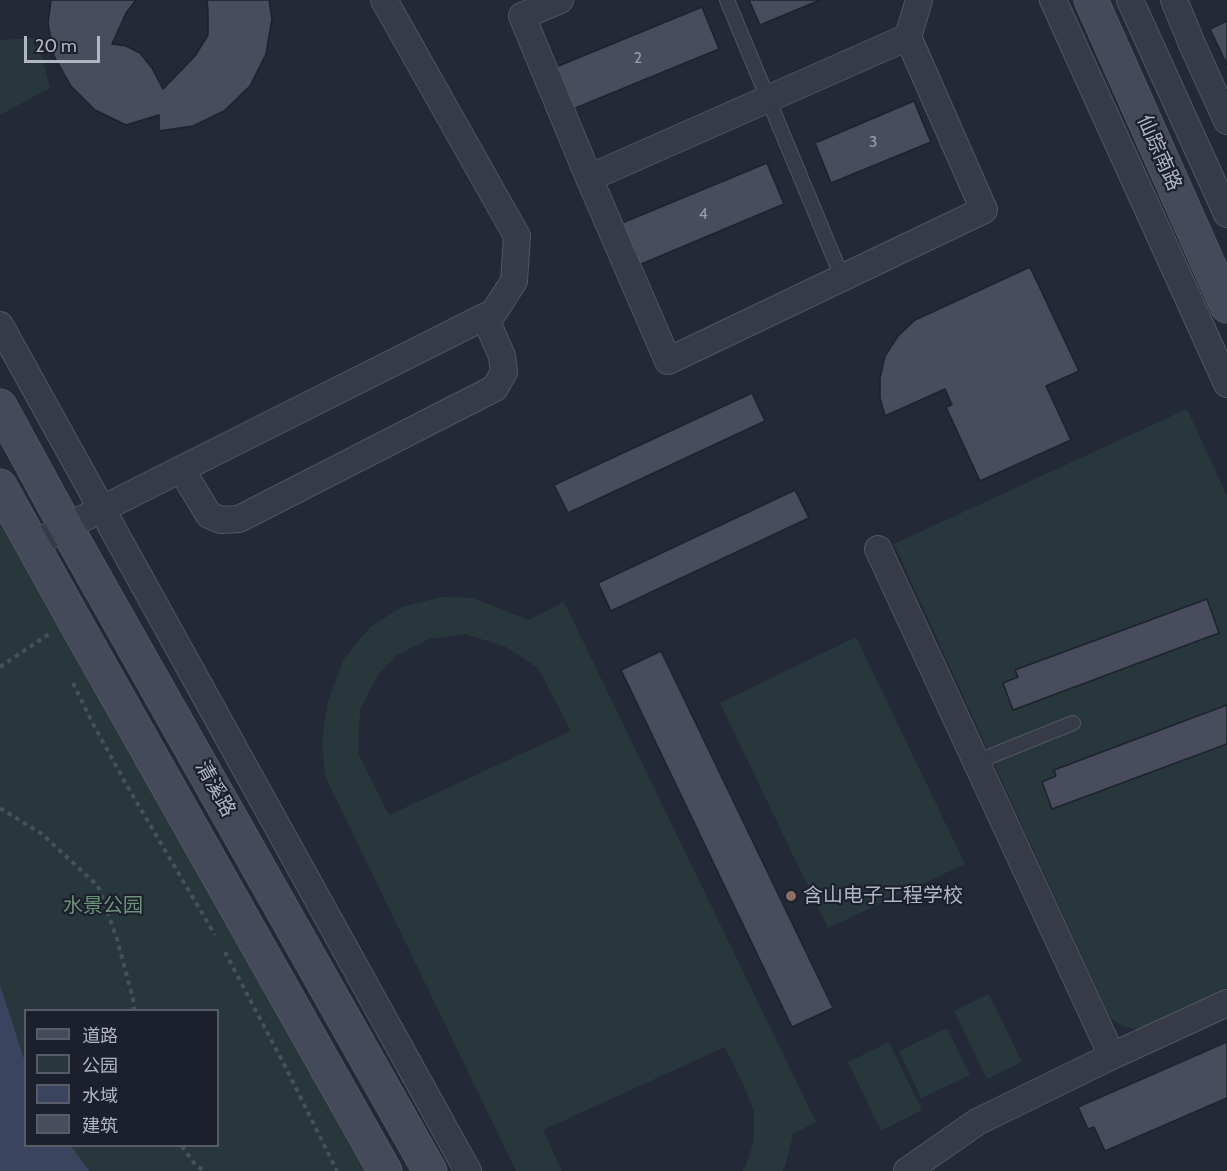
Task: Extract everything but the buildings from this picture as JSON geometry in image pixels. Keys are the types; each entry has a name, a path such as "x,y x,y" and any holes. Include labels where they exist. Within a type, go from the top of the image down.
{"main road":[{"name":"仙踪南路","path":"1091,0 1227,306"},
{"name":"清溪路","path":"0,406 430,1171"},
{"name":"清溪路","path":"0,486 32,545 57,627 329,1072 385,1171"},
{"path":"329,1072 364,1053"}],"street":[{"path":"32,545 494,312 514,281 516,236 384,0"},
{"path":"560,0 522,16 668,361 984,210 908,37 918,0"},
{"path":"1053,0 1227,384"},
{"path":"1130,0 1227,214"},
{"path":"1174,0 1227,121"},
{"path":"589,178 908,37"},
{"path":"181,469 209,515 221,520 238,519 495,388 504,372 502,356 485,317"},
{"path":"0,324 468,1171"},
{"path":"878,549 1112,1056"},
{"path":"907,1171 977,1122 1112,1056 1227,1004"}],"lane":[{"path":"727,0 842,277"},
{"path":"976,762 1073,723"}],"path":[{"path":"0,667 57,627"},
{"path":"71,679 103,743 217,937"},
{"path":"0,808 42,834 98,886 117,939 134,1009"},
{"path":"223,948 337,1171"},
{"path":"183,1147 194,1163 204,1171"}],"green space":[{"path":"37,38 50,88 0,115 0,40"},
{"path":"1187,409 1227,496 1227,988 1141,1030 1122,1026 1110,1018 894,544"},
{"name":"水景公园","path":"0,505 369,1171 0,1171"},
{"path":"441,597 473,598 529,620 564,602 816,1122 793,1134 783,1171 742,1171 754,1141 754,1112 725,1047 543,1130 562,1171 516,1171 325,776 322,741 328,701 344,659 370,627 402,607","holes":["465,634 506,647 538,668 571,731 389,815 358,753 360,710 377,676 397,655 429,639"]},
{"path":"856,637 965,864 828,928 720,703"},
{"path":"989,994 1022,1062 987,1079 954,1011"},
{"path":"947,1028 970,1075 921,1098 899,1051"},
{"path":"889,1042 922,1110 881,1131 848,1062"}],"water":[{"path":"0,985 24,1059 24,1147 72,1147 89,1171 0,1171"}],"place":[{"name":"含山电子工程学校","path":"791,896"}]}
